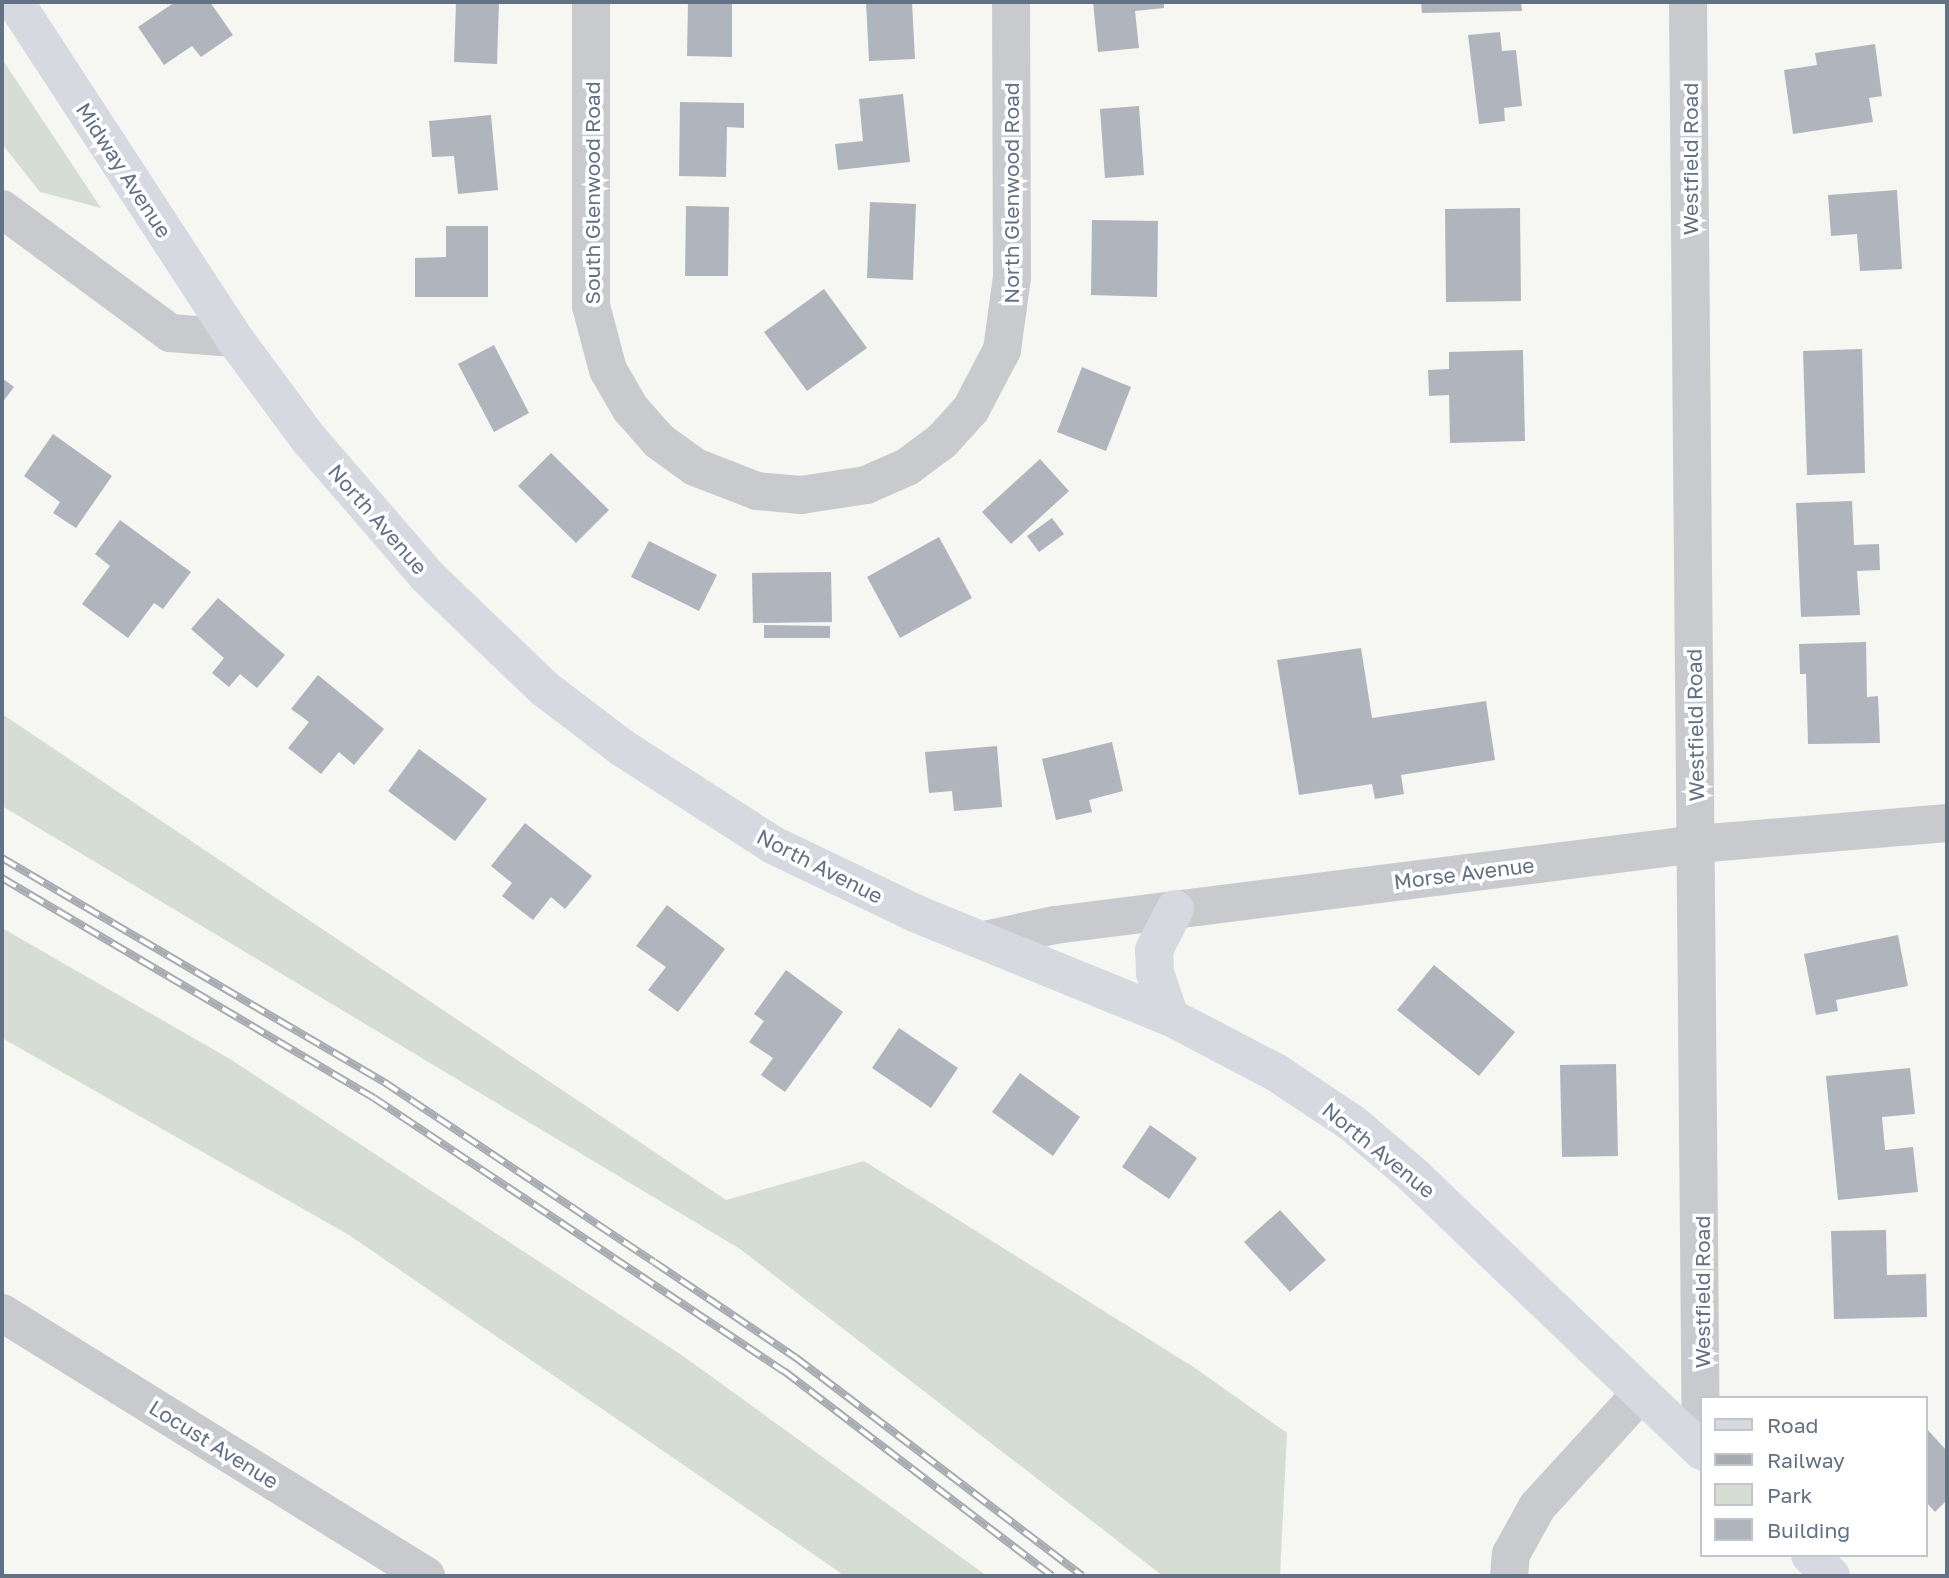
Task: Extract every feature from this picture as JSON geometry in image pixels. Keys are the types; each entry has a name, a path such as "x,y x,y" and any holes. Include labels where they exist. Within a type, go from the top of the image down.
{"main road":[{"name":"Midway Avenue","path":"15,2 234,338"},
{"name":"North Avenue","path":"234,338 308,438 384,529 545,689 621,747 773,845 847,883 1170,1017 1277,1073 1352,1123 1413,1175 1700,1449"},
{"path":"1170,1017 1155,973 1154,950 1175,909"},
{"path":"1812,1557 1831,1576"}],"street":[{"name":"South Glenwood Road","path":"591,2 591,306 608,370 630,408 659,441 695,467 757,491 822,493"},
{"name":"North Glenwood Road","path":"822,493 866,485 906,467 942,441 984,390 1002,350 1012,277 1012,2"},
{"name":"Westfield Road","path":"1688,2 1701,1396"},
{"path":"2,209 170,333 234,338"},
{"name":"Morse Avenue","path":"984,940 1175,909 1697,844 1947,823"},
{"name":"Locust Avenue","path":"2,1313 426,1576"},
{"path":"1509,1576 1511,1554 1537,1507 1641,1393"}],"green space":[{"path":"2,59 101,208 40,192 2,144"},
{"path":"2,714 726,1200 864,1161 1195,1368 1287,1433 1280,1576 1163,1576 740,1249 2,806"},
{"path":"2,928 230,1059 683,1356 987,1576 845,1576 349,1235 2,1038"}],"building":[{"path":"175,2 210,2 233,35 201,57 192,46 164,65 138,27"},
{"path":"456,2 499,2 497,64 454,62"},
{"path":"688,2 732,2 732,57 687,56"},
{"path":"866,2 912,2 915,59 869,61"},
{"path":"1093,2 1164,2 1164,8 1135,11 1139,48 1098,52"},
{"path":"1421,2 1521,2 1522,11 1422,13"},
{"path":"1500,32 1502,51 1516,50 1522,106 1504,108 1505,121 1479,124 1468,35"},
{"path":"1875,44 1882,96 1869,98 1873,122 1793,134 1784,70 1817,65 1815,53"},
{"path":"903,94 910,162 838,170 835,144 863,141 859,99"},
{"path":"680,102 744,103 744,128 727,127 726,177 679,176"},
{"path":"1139,106 1144,175 1105,178 1100,109"},
{"path":"491,115 498,190 458,194 454,156 432,157 429,121"},
{"path":"1897,190 1902,269 1860,271 1857,234 1831,236 1828,195"},
{"path":"870,202 916,204 913,280 867,278"},
{"path":"686,206 729,207 728,276 685,276"},
{"path":"1520,208 1521,301 1446,302 1445,209"},
{"path":"1092,220 1158,221 1157,297 1091,295"},
{"path":"446,226 488,226 488,297 415,297 415,258 446,257"},
{"path":"824,289 867,348 807,391 764,332"},
{"path":"494,345 529,413 494,432 458,364"},
{"path":"1862,349 1865,473 1807,475 1803,351"},
{"path":"1523,350 1525,441 1450,443 1449,395 1429,396 1428,370 1449,369 1449,352"},
{"path":"1082,367 1131,387 1106,451 1057,432"},
{"path":"2,378 14,387 2,403"},
{"path":"53,434 112,476 76,528 53,513 60,502 24,476"},
{"path":"551,453 609,510 576,543 518,486"},
{"path":"1040,459 1069,491 1011,544 982,512"},
{"path":"1852,501 1854,545 1879,544 1880,570 1857,571 1860,615 1801,617 1796,503"},
{"path":"1052,518 1064,534 1039,552 1027,536"},
{"path":"120,520 191,572 163,609 154,603 128,638 82,604 110,566 95,554"},
{"path":"939,537 972,598 900,638 867,577"},
{"path":"649,541 717,575 699,611 631,577"},
{"path":"831,572 832,622 753,623 752,573"},
{"path":"218,598 285,655 257,688 240,674 229,687 212,673 224,658 191,629"},
{"path":"764,625 830,626 830,638 764,638"},
{"path":"1866,642 1867,697 1878,696 1880,743 1808,744 1806,674 1800,674 1799,644"},
{"path":"1361,648 1372,718 1486,701 1495,760 1401,775 1404,794 1375,799 1372,784 1299,795 1277,660"},
{"path":"318,675 384,729 354,765 339,752 321,774 288,748 309,722 291,709"},
{"path":"1112,742 1123,791 1089,800 1092,812 1056,820 1042,759"},
{"path":"997,746 1002,807 954,811 952,791 929,793 925,752"},
{"path":"419,749 487,799 455,841 388,791"},
{"path":"525,823 592,876 565,909 551,897 533,920 502,896 512,883 491,866"},
{"path":"667,905 725,949 678,1012 648,990 666,967 636,946"},
{"path":"1898,935 1908,986 1836,1000 1838,1011 1816,1015 1804,954"},
{"path":"1434,965 1515,1032 1479,1076 1397,1010"},
{"path":"786,970 843,1012 785,1092 761,1075 773,1058 749,1042 764,1021 754,1014"},
{"path":"899,1028 958,1068 931,1108 872,1068"},
{"path":"1616,1064 1618,1156 1562,1157 1560,1065"},
{"path":"1910,1068 1915,1114 1882,1117 1885,1150 1913,1147 1918,1192 1838,1200 1826,1076"},
{"path":"1020,1073 1080,1117 1053,1156 992,1112"},
{"path":"1150,1125 1197,1158 1169,1199 1122,1167"},
{"path":"1280,1210 1326,1260 1290,1292 1244,1242"},
{"path":"1886,1230 1887,1275 1926,1274 1927,1317 1834,1319 1831,1231"},
{"path":"1928,1430 1947,1451 1947,1500 1935,1512 1928,1504"}],"railway":[{"path":"2,858 384,1082 795,1357 1082,1576"},
{"path":"2,878 374,1098 784,1371 1052,1576"}]}
